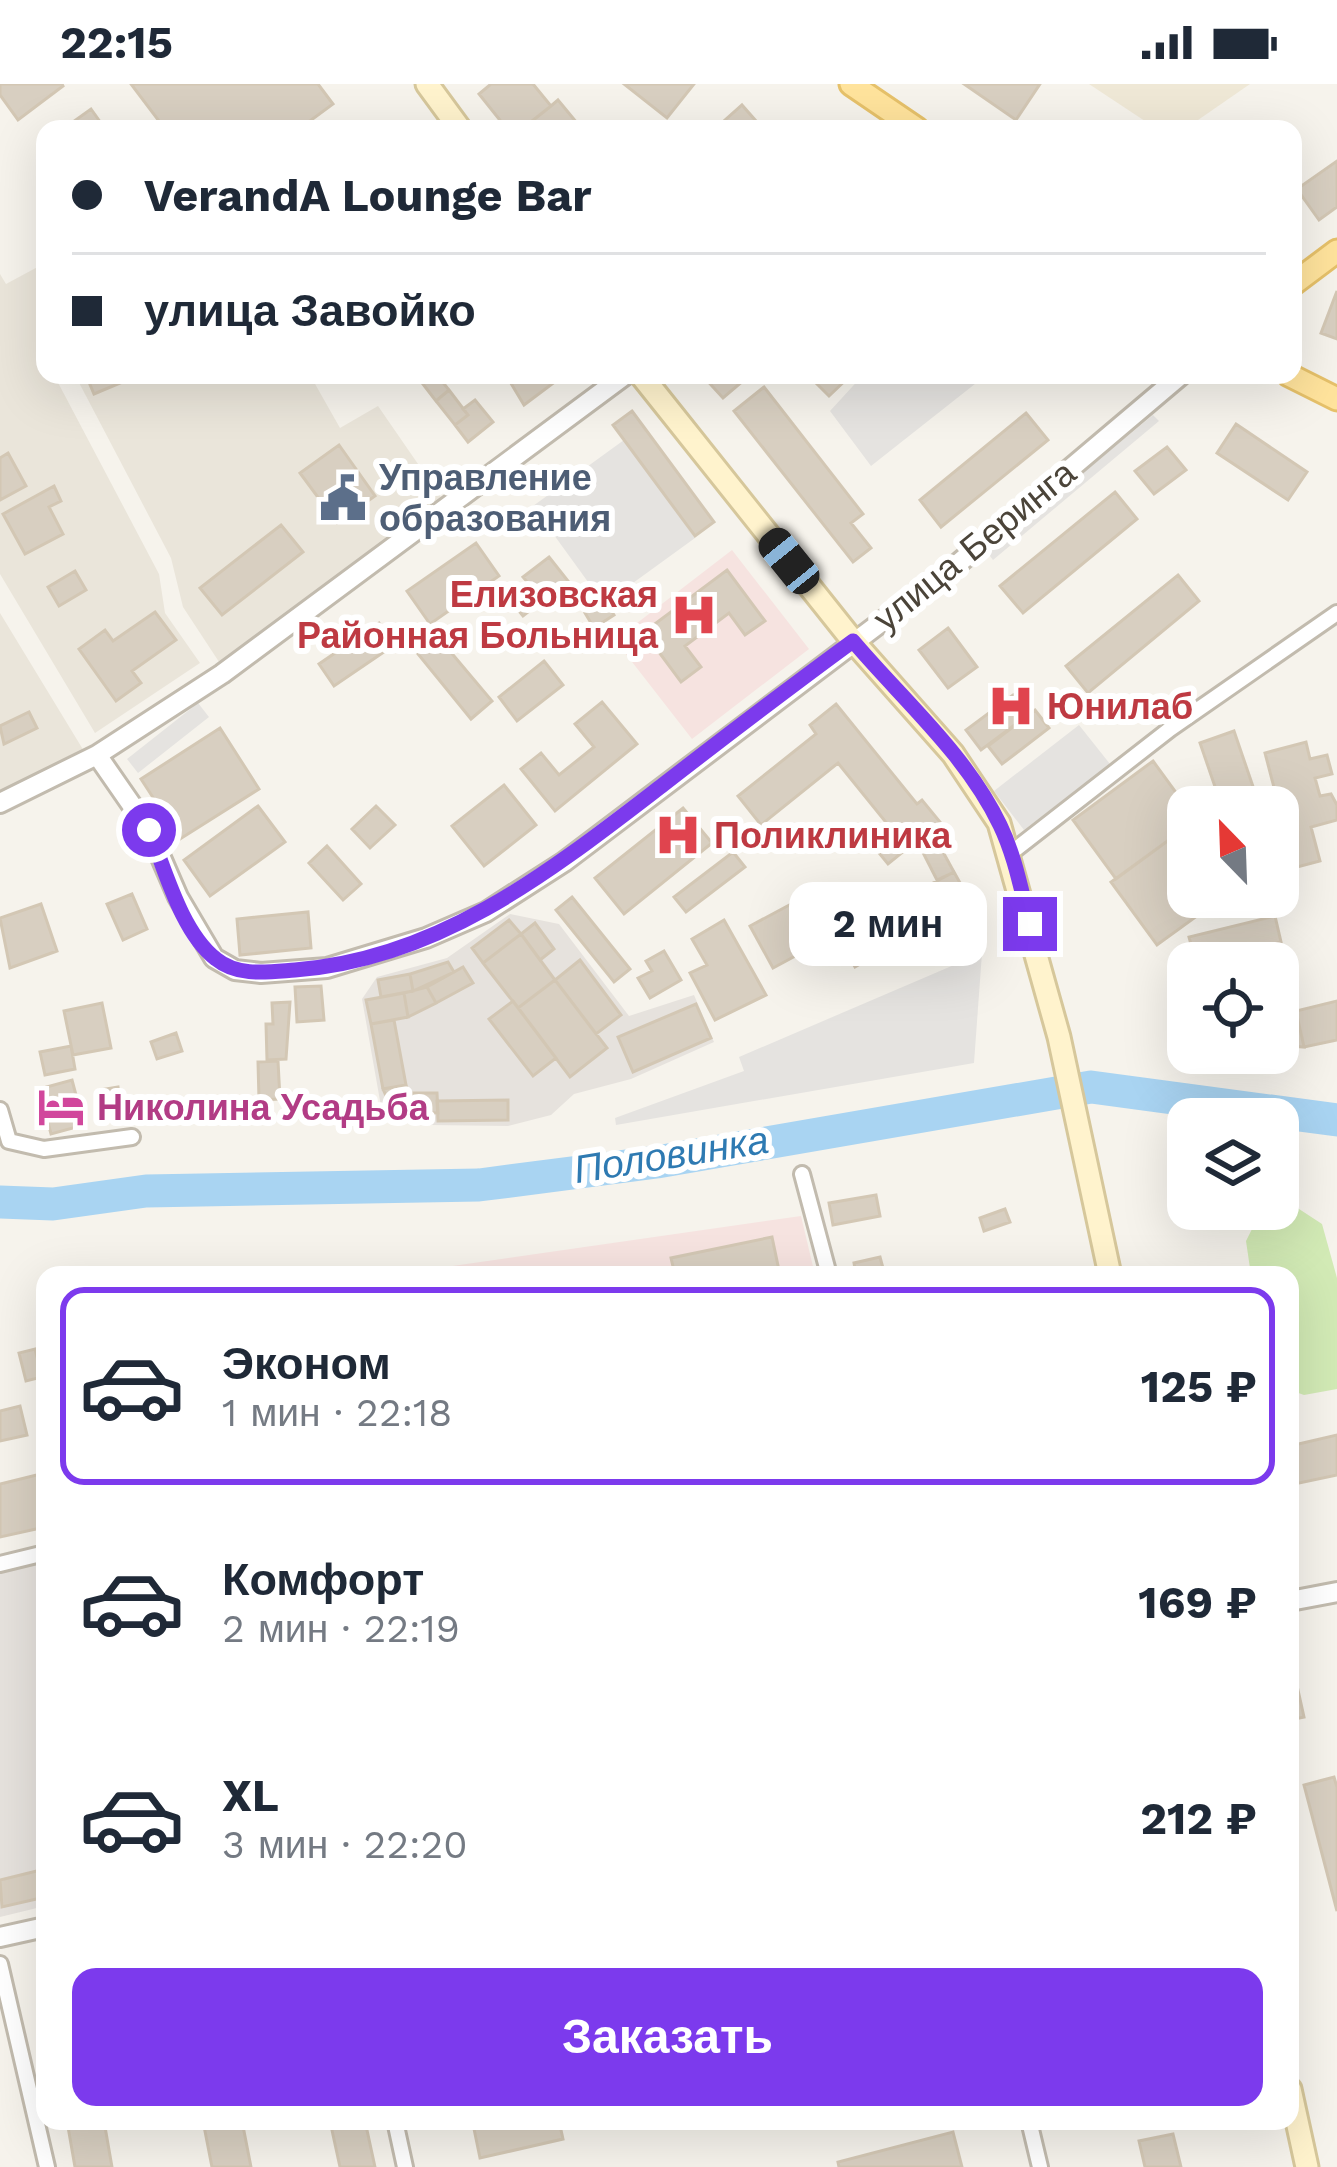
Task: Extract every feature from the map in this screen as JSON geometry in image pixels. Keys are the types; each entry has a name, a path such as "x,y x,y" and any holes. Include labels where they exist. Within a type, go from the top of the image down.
{"main road":[{"path":"428,84 454,120"},
{"path":"851,84 904,120"},
{"path":"1302,277 1337,251"},
{"path":"1302,382 1337,399"},
{"path":"648,384 853,641 973,779 1012,852 1059,1036 1108,1266"},
{"path":"1299,2130 1307,2167"}],"street":[{"path":"0,803 97,755 222,674 613,384"},
{"name":"улица Беринга","path":"97,755 149,830 178,897 214,958 235,970 327,968 445,932 564,862 954,567 1170,384"},
{"path":"1012,852 1170,729 1337,613"},
{"path":"0,1110 9,1141 44,1149 132,1137"},
{"path":"802,1174 827,1266"},
{"path":"0,1564 36,1555"},
{"path":"1299,1599 1337,1592"},
{"path":"0,1937 36,1929"},
{"path":"0,1964 36,2119"},
{"path":"38,2130 47,2167"},
{"path":"397,2130 405,2167"},
{"path":"1031,2130 1040,2167"}],"shaded area":[{"path":"1089,84 1250,84 1198,120 1143,120"},
{"path":"36,268 36,384 59,384 159,574 165,613 200,663 95,733 0,574 0,274 6,284"},
{"path":"80,384 315,384 340,428 378,406 447,506 223,668 183,607 171,558"},
{"path":"855,384 975,384 871,466 830,411"},
{"path":"1153,415 1159,421 993,560 987,552"},
{"path":"624,440 695,538 604,604 533,506"},
{"path":"732,550 809,649 692,739 615,640"},
{"path":"0,613 90,761 0,805"},
{"path":"198,703 209,717 138,773 127,759"},
{"path":"1079,725 1110,764 1024,830 994,791"},
{"path":"510,914 559,924 629,1016 694,995 714,1042 631,1079 574,1094 551,1115 508,1126 431,1125 382,1112 362,999 377,977 447,958"},
{"path":"982,953 974,1063 616,1125 615,1118 744,1071 739,1057"},
{"path":"801,1216 813,1266 453,1266"},
{"path":"36,1563 36,1908 0,1917 0,1572"}],"green space":[{"path":"1299,1209 1322,1224 1337,1278 1337,1389 1299,1393 1299,1266 1250,1266 1246,1241 1252,1230 1299,1230"}],"building":[{"path":"0,84 63,86 18,120 0,95"},
{"path":"131,84 318,84 333,104 311,120 158,120"},
{"path":"491,84 533,84 551,106 533,120 500,120 479,94"},
{"path":"624,84 694,84 667,118"},
{"path":"964,84 1040,84 1016,120"},
{"path":"558,100 575,120 533,120"},
{"path":"742,105 755,120 725,120"},
{"path":"91,109 99,120 76,120"},
{"path":"1337,161 1337,207 1319,220 1302,196 1302,186"},
{"path":"1337,291 1337,339 1321,333"},
{"path":"90,384 118,384 94,394"},
{"path":"423,384 444,384 449,390 436,401"},
{"path":"511,384 552,384 524,405"},
{"path":"710,384 739,384 723,398"},
{"path":"817,384 842,384 829,396"},
{"path":"764,387 863,514 851,523 871,548 853,562 734,411"},
{"path":"449,390 468,415 455,425 436,401"},
{"path":"475,400 493,422 468,442 455,425 468,415 463,409"},
{"path":"632,411 714,522 695,536 613,425"},
{"path":"1026,413 1048,440 941,527 920,500"},
{"path":"1236,424 1307,472 1288,500 1217,453"},
{"path":"339,445 375,496 337,523 300,473"},
{"path":"1167,447 1186,470 1154,494 1135,471"},
{"path":"8,453 26,486 0,500 0,458"},
{"path":"54,486 61,501 49,507 63,534 25,554 3,514"},
{"path":"1115,492 1137,519 1023,613 1000,586"},
{"path":"281,525 303,552 222,615 200,588"},
{"path":"476,543 499,576 430,624 407,591"},
{"path":"549,557 568,581 523,616 510,600 529,584 523,577"},
{"path":"727,570 765,621 745,635 729,613 685,646 701,667 681,682 644,632"},
{"path":"75,571 86,590 59,606 48,587"},
{"path":"1178,575 1199,601 1088,693 1066,666"},
{"path":"605,600 614,615 594,628 585,613"},
{"path":"155,612 176,640 132,671 141,683 116,701 79,649 105,630 113,641"},
{"path":"379,623 394,645 334,686 319,664"},
{"path":"948,628 977,667 948,688 919,650"},
{"path":"438,637 492,701 471,719 418,654"},
{"path":"544,661 563,685 517,721 499,697"},
{"path":"1013,695 1028,715 981,750 966,730"},
{"path":"602,702 637,744 555,811 521,769 541,753 559,775 594,747 575,724"},
{"path":"836,704 917,804 922,800 940,822 888,864 870,842 889,826 838,763 761,825 738,796 816,734 810,725"},
{"path":"1035,710 1049,728 1002,764 988,746"},
{"path":"29,712 37,728 4,744 0,726"},
{"path":"220,728 259,789 180,839 141,779"},
{"path":"1234,731 1253,786 1215,786 1200,743"},
{"path":"1306,742 1310,759 1327,755 1332,774 1315,778 1320,796 1331,794 1337,805 1337,820 1311,827 1320,861 1299,866 1299,786 1274,786 1265,753"},
{"path":"1153,761 1171,786 1167,786 1167,841 1116,879 1073,820"},
{"path":"504,785 536,825 484,866 452,826"},
{"path":"258,806 285,842 210,896 184,860"},
{"path":"376,806 395,825 370,848 352,829"},
{"path":"683,808 712,843 624,914 595,878"},
{"path":"931,830 954,872 937,880 917,841"},
{"path":"1167,841 1167,918 1194,918 1157,945 1111,882"},
{"path":"327,846 361,884 343,900 309,863"},
{"path":"733,852 745,867 686,912 674,897"},
{"path":"954,872 971,903 912,934 895,903"},
{"path":"846,890 862,920 773,968 750,926 808,895 814,907"},
{"path":"890,893 912,934 882,951 860,909"},
{"path":"132,894 147,929 123,940 107,904"},
{"path":"572,897 630,969 614,982 556,910"},
{"path":"41,904 57,951 10,968 0,918"},
{"path":"308,912 311,948 240,955 237,919"},
{"path":"1275,918 1281,942 1190,942 1189,937"},
{"path":"509,920 521,934 483,963 472,948"},
{"path":"724,920 766,995 715,1020 690,973 707,965 692,939"},
{"path":"864,922 881,952 855,967 838,937"},
{"path":"535,923 554,949 540,960 521,934"},
{"path":"521,934 555,980 518,1008 483,963"},
{"path":"664,951 681,980 650,998 638,978 652,971 646,961"},
{"path":"580,960 621,1015 596,1034 555,980"},
{"path":"448,962 454,972 413,991 410,974"},
{"path":"463,967 473,983 436,1003 427,987"},
{"path":"410,974 413,991 381,997 378,980"},
{"path":"555,980 607,1048 570,1077 518,1008"},
{"path":"321,986 324,1020 297,1022 295,987"},
{"path":"427,987 436,1003 408,1017 404,993"},
{"path":"404,993 408,1017 371,1024 366,1000"},
{"path":"513,1001 556,1058 533,1076 489,1019"},
{"path":"1337,1001 1337,1040 1304,1047 1299,1010"},
{"path":"290,1002 286,1059 267,1060 266,1024 273,1024 272,1003"},
{"path":"102,1003 111,1048 73,1055 64,1011"},
{"path":"696,1004 711,1038 633,1072 618,1037"},
{"path":"394,1020 406,1085 383,1089 371,1024"},
{"path":"176,1033 182,1051 157,1059 151,1042"},
{"path":"71,1046 75,1069 45,1075 40,1052"},
{"path":"278,1061 280,1099 259,1100 258,1062"},
{"name":"Николина Усадьба","path":"72,1080 84,1125 51,1134 39,1089"},
{"path":"406,1085 409,1093 437,1093 438,1113 393,1112 383,1089"},
{"path":"118,1087 121,1112 103,1114 100,1090"},
{"path":"508,1100 508,1120 438,1121 437,1101"},
{"path":"876,1195 880,1216 833,1225 829,1203"},
{"path":"1005,1209 1010,1222 984,1231 980,1218"},
{"path":"772,1237 778,1266 673,1266 671,1258"},
{"path":"880,1257 882,1266 854,1266"},
{"path":"35,1349 36,1378 26,1381 19,1353"},
{"path":"20,1406 27,1435 0,1441 0,1411"},
{"path":"1337,1435 1337,1475 1299,1483 1299,1444"},
{"path":"36,1475 36,1529 0,1537 0,1484"},
{"path":"1334,1777 1337,1787 1337,1911 1304,1785"},
{"path":"36,1871 36,1899 2,1907 0,1880"},
{"path":"69,2130 106,2130 112,2167 75,2167"},
{"path":"205,2130 244,2130 251,2167 212,2167"},
{"path":"332,2130 367,2130 375,2167 340,2167"},
{"path":"474,2130 561,2130 563,2139 480,2158"},
{"path":"953,2132 962,2167 839,2167 838,2162"},
{"path":"1173,2134 1181,2167 1145,2167 1139,2141"}],"waterway":[{"name":"Половинка","path":"0,1202 53,1204 146,1191 479,1185 657,1162 1091,1087 1337,1120"}],"place":[{"name":"Управление образования","path":"343,498"},
{"name":"Елизовская Районная Больница","path":"694,615"},
{"name":"Юнилаб","path":"1011,706"},
{"name":"Поликлиника","path":"678,835"},
{"name":"Николина Усадьба","path":"61,1107"}],"route":[{"path":"149,830 194,930 214,958 235,970 327,968 374,956 445,932 486,912 564,862 853,641 973,779 1012,852 1030,924"}]}
